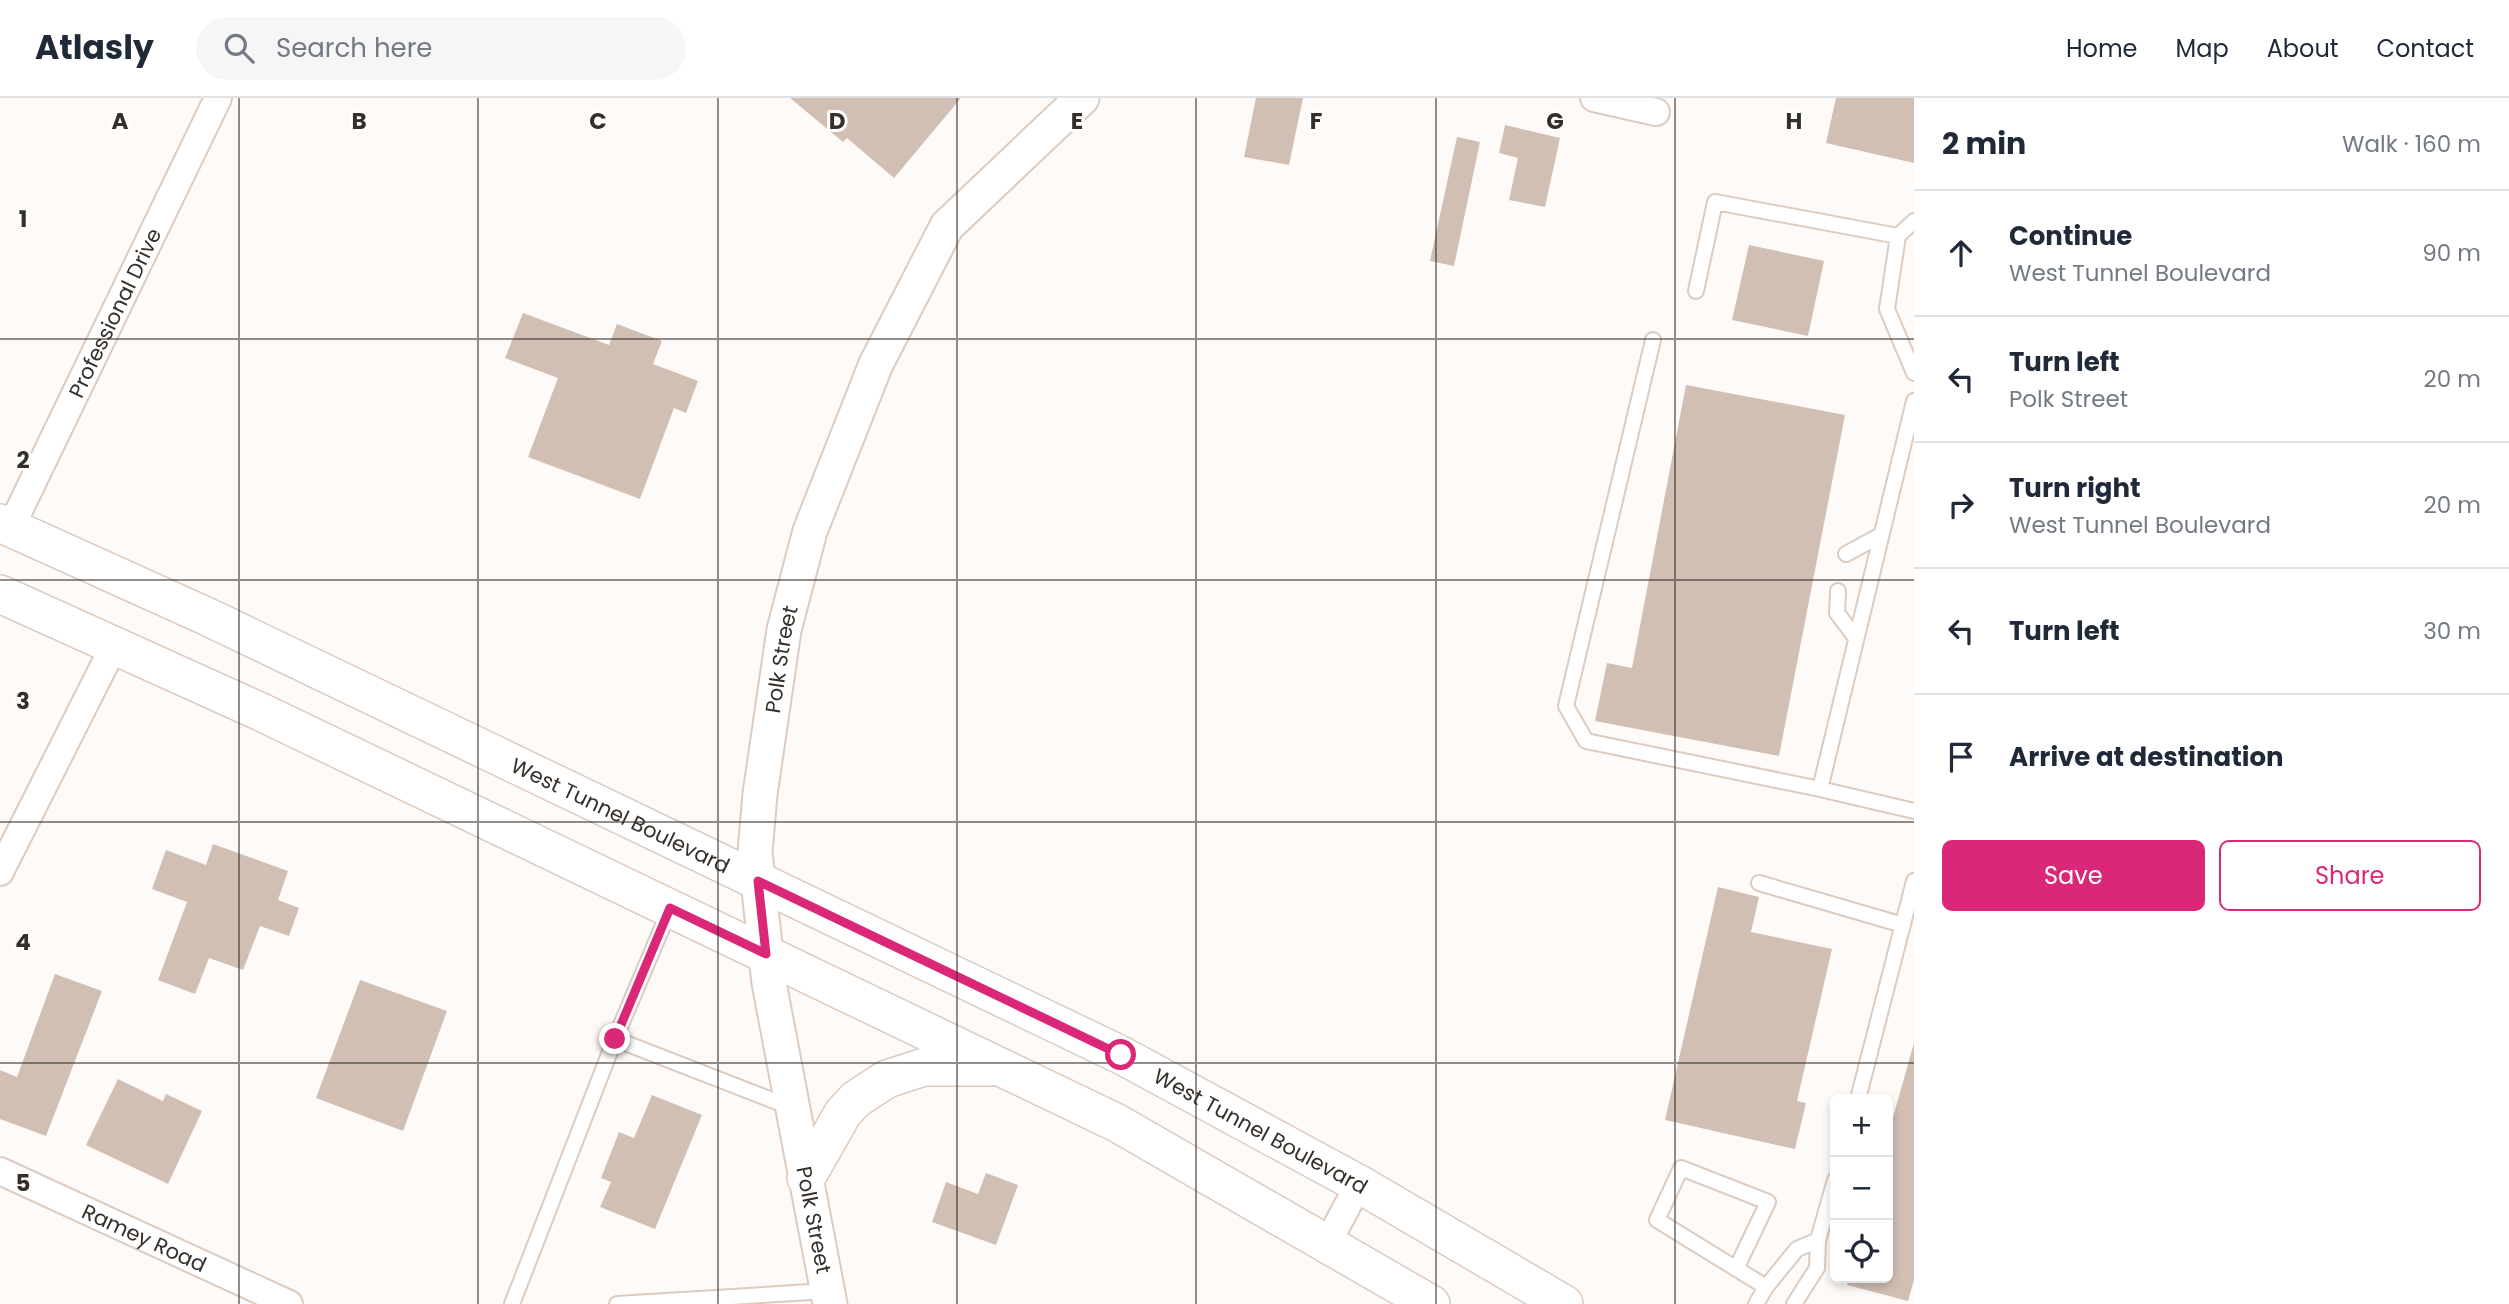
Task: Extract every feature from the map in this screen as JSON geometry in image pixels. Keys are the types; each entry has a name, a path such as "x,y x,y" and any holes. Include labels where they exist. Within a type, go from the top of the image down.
{"main road":[{"name":"West Tunnel Boulevard","path":"5,525 208,617 1121,1055 1359,1184 1564,1304"},
{"path":"0,594 261,712 1117,1123 1431,1304"},
{"path":"806,1178 843,1113 856,1099 887,1079 924,1067 1000,1067"}],"street":[{"name":"Professional Drive","path":"5,525 218,98"},
{"name":"Polk Street","path":"828,1297 769,984 755,852 760,794 785,630 810,531 876,365 947,226 1082,98"},
{"path":"1594,98 1656,112"},
{"path":"0,872 114,646"},
{"name":"Ramey Road","path":"0,1171 289,1304"},
{"path":"1327,1244 1359,1184"}],"lane":[{"path":"1696,291 1715,202 1898,236"},
{"path":"1914,221 1898,236 1886,309 1914,373"},
{"path":"1653,340 1566,706 1586,741 1914,811"},
{"path":"1820,789 1914,401"},
{"path":"1846,554 1881,535"},
{"path":"1839,591 1837,613 1856,638"},
{"path":"1858,1094 1914,881"},
{"path":"1759,883 1903,925"},
{"path":"512,1304 615,1039 670,908"},
{"path":"615,1039 793,1109"},
{"path":"1736,1269 1768,1202 1681,1168 1657,1220 1736,1269 1766,1287"},
{"path":"1794,1304 1817,1268 1818,1240 1830,1198"},
{"path":"1756,1304 1766,1287 1797,1250 1818,1240"},
{"path":"617,1304 828,1297"}],"building":[{"path":"790,98 961,98 894,178 847,138 843,142"},
{"path":"1256,98 1303,98 1289,165 1244,157"},
{"path":"1836,98 1914,98 1914,163 1826,143"},
{"path":"1505,125 1560,138 1545,207 1509,200 1518,158 1499,153"},
{"path":"1457,137 1480,142 1454,266 1430,261"},
{"path":"1749,245 1824,261 1808,336 1732,320"},
{"path":"523,313 609,345 617,324 662,341 653,364 698,381 686,413 674,408 640,499 528,457 558,378 505,358"},
{"path":"1686,385 1845,415 1779,756 1595,721 1607,663 1632,668"},
{"path":"213,844 288,871 278,900 299,908 289,936 260,926 243,970 209,958 195,994 158,980 187,902 152,889 166,850 206,865"},
{"path":"1718,887 1759,897 1751,932 1832,949 1797,1101 1806,1103 1795,1149 1665,1120"},
{"path":"55,974 102,991 46,1136 0,1119 0,1070 17,1077"},
{"path":"360,980 447,1011 403,1131 316,1098"},
{"path":"1914,1043 1914,1280 1908,1301 1847,1285 1893,1283 1893,1117"},
{"path":"118,1079 163,1101 166,1094 202,1111 168,1184 86,1145"},
{"path":"652,1095 702,1115 655,1229 600,1207 611,1182 601,1178 619,1132 634,1138"},
{"path":"986,1173 1018,1185 996,1245 932,1222 946,1182 978,1194"}],"route":[{"path":"615,1039 670,908 766,954 758,881 1121,1055"}]}
